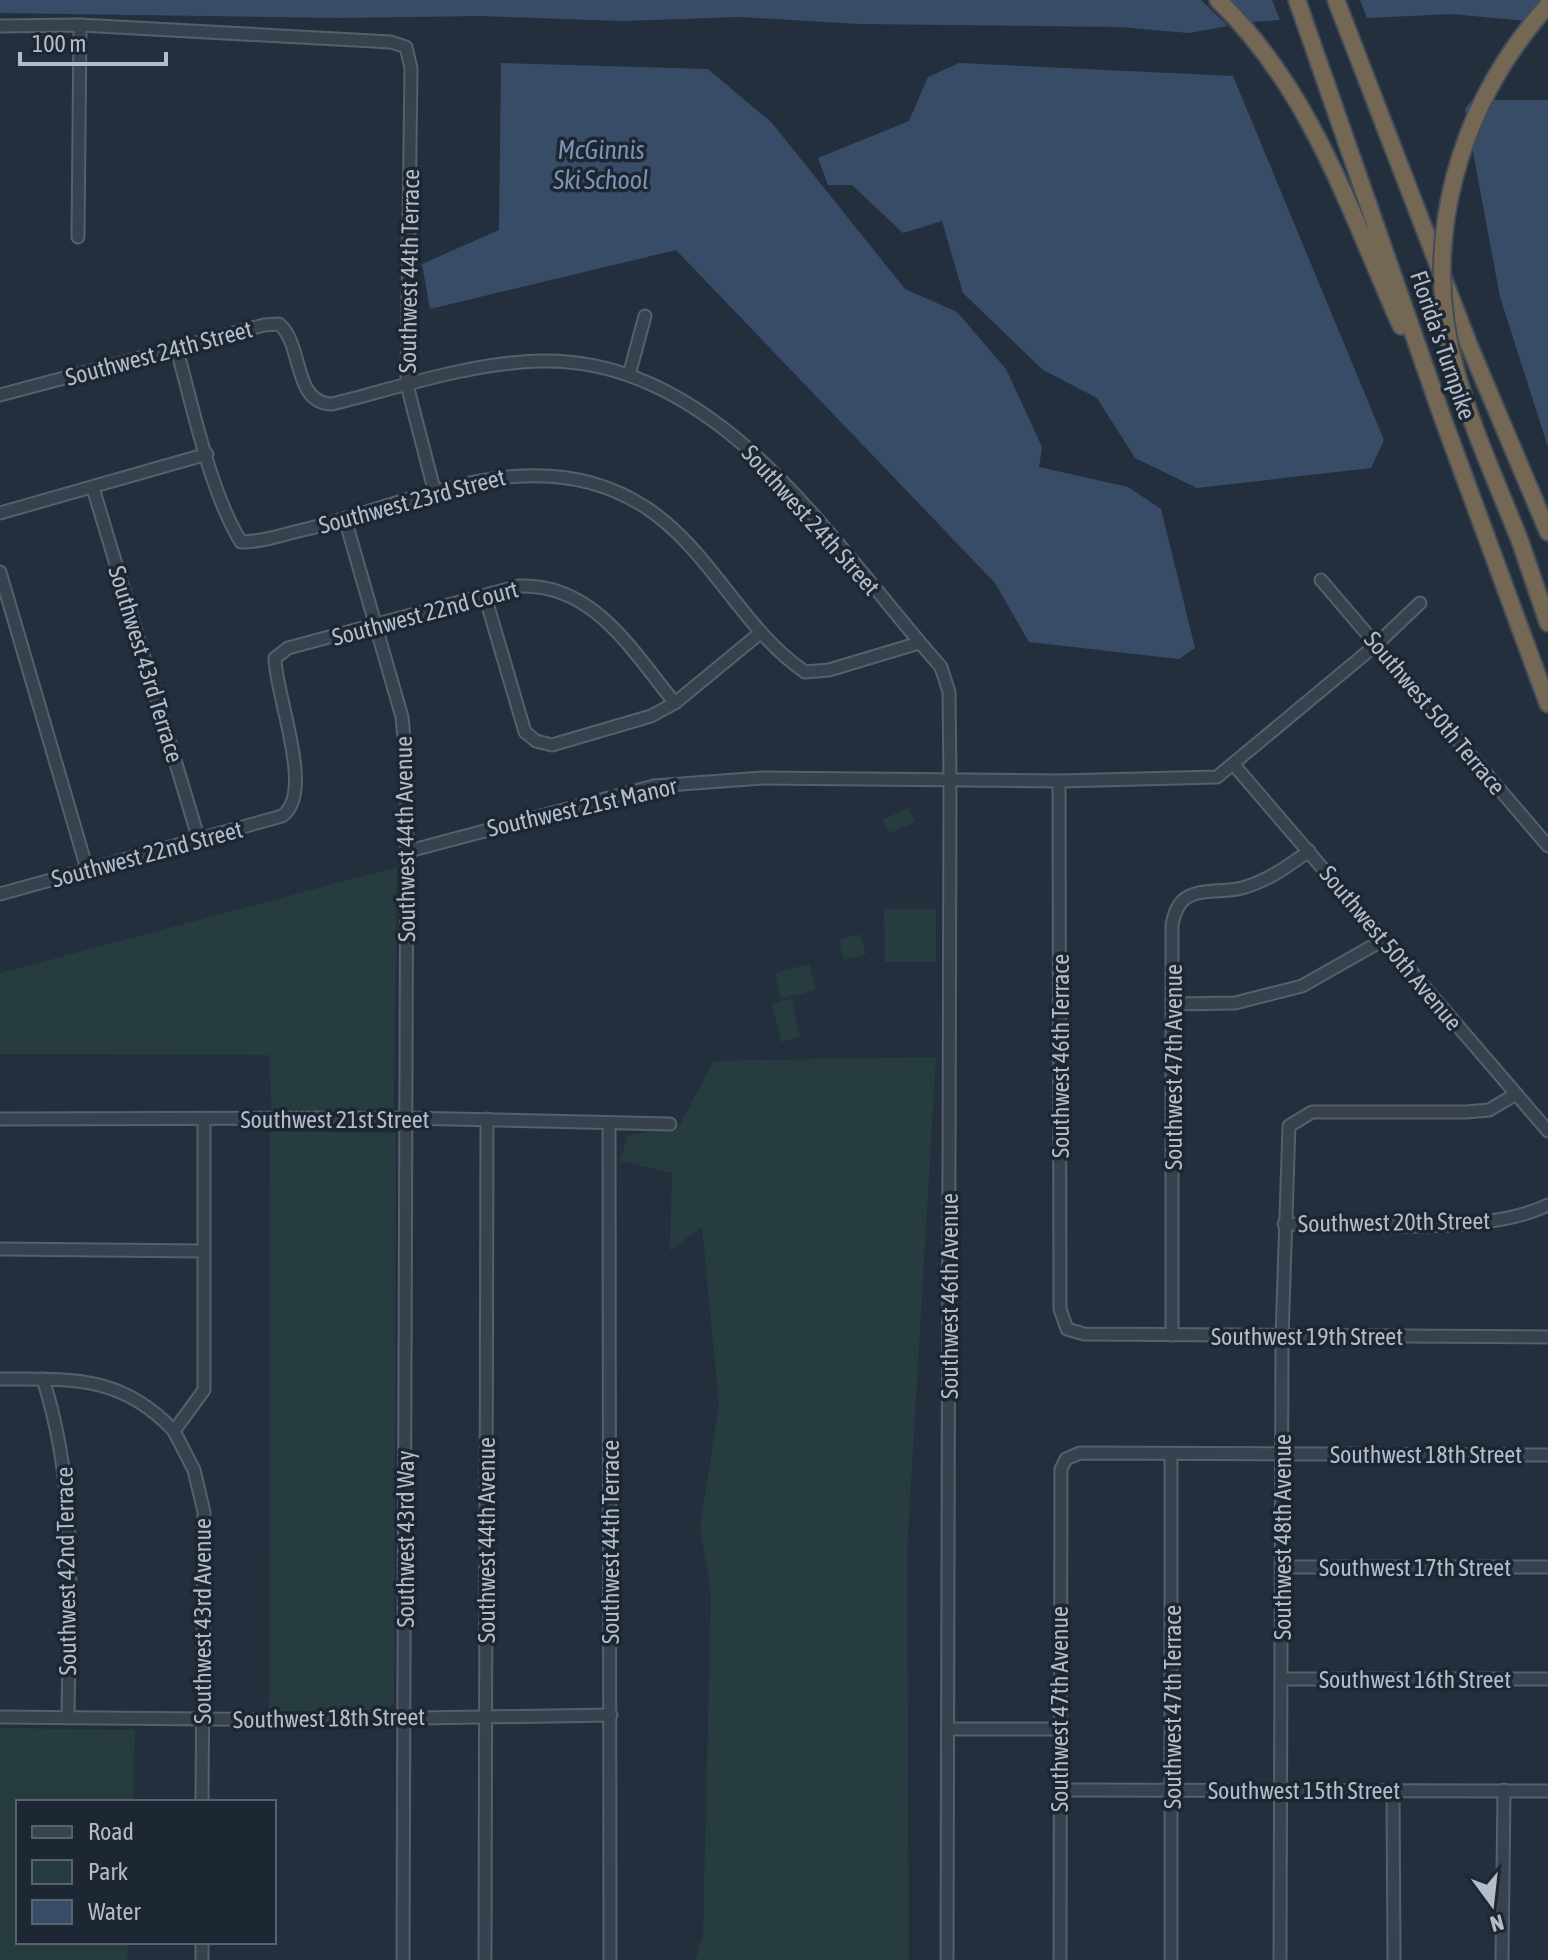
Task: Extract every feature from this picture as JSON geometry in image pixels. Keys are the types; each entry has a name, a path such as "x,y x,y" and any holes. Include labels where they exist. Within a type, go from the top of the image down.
{"highway":[{"path":"1218,0 1254,38 1323,143 1354,222 1443,419"},
{"name":"Florida's Turnpike","path":"1297,0 1443,419 1548,704"},
{"name":"Florida's Turnpike","path":"1336,0 1469,345 1548,532"},
{"path":"1548,5 1506,58 1471,125 1454,175 1443,261 1445,314 1455,369 1548,623"},
{"path":"1520,541 1548,603"}],"street":[{"path":"0,26 80,25 78,237"},
{"name":"Southwest 44th Terrace","path":"80,25 391,42 406,47 411,68 407,385 435,493"},
{"path":"629,375 645,316"},
{"name":"Southwest 24th Street","path":"0,395 264,325 279,324 289,333 308,394 320,404 501,364 543,361 629,375 695,406 765,462 919,643"},
{"path":"0,513 207,454 177,350"},
{"name":"Southwest 23rd Street","path":"207,454 232,527 241,542 345,519 501,475 537,473 578,477 623,495 674,529 760,633"},
{"name":"Southwest 43rd Terrace","path":"93,488 199,840"},
{"name":"Southwest 44th Avenue","path":"345,519 402,717 409,851 406,1118"},
{"path":"0,572 87,869"},
{"name":"Southwest 50th Terrace","path":"1321,580 1548,846"},
{"name":"Southwest 22nd Court","path":"292,810 296,798 290,735 275,675 275,658 288,648 519,586 543,585 563,590 591,607 675,703"},
{"path":"485,596 525,732 536,741 552,745 651,716 675,703 760,633 805,672 829,670 919,643"},
{"path":"950,779 1200,780 1217,777 1377,644 1420,603"},
{"name":"Southwest 46th Avenue","path":"919,643 941,667 948,684 947,1960"},
{"name":"Southwest 50th Avenue","path":"1234,765 1548,1131"},
{"name":"Southwest 21st Manor","path":"409,851 654,786 763,778 950,779"},
{"name":"Southwest 46th Terrace","path":"1059,781 1060,1309 1067,1329"},
{"name":"Southwest 22nd Street","path":"0,894 199,840 282,816 292,810"},
{"name":"Southwest 47th Avenue","path":"1172,1335 1172,925 1176,910 1184,899 1195,894 1241,888 1274,876 1309,851"},
{"path":"1174,1004 1235,1003 1302,986 1383,940"},
{"name":"Southwest 48th Avenue","path":"1280,1960 1282,1337 1289,1126 1312,1112 1489,1110 1516,1094"},
{"name":"Southwest 21st Street","path":"0,1119 406,1118 670,1124"},
{"name":"Southwest 43rd Way","path":"403,1960 406,1118"},
{"path":"0,1379 83,1380 113,1387 158,1414 174,1431 204,1390 204,1119"},
{"name":"Southwest 44th Avenue","path":"485,1960 487,1119"},
{"name":"Southwest 44th Terrace","path":"609,1123 610,1960"},
{"name":"Southwest 20th Street","path":"1284,1224 1481,1224 1524,1216 1548,1205"},
{"path":"0,1249 203,1251"},
{"name":"Southwest 19th Street","path":"1067,1329 1084,1334 1548,1337"},
{"name":"Southwest 42nd Terrace","path":"43,1379 65,1463 69,1505 68,1718"},
{"name":"Southwest 43rd Avenue","path":"174,1431 194,1470 204,1512 202,1800"},
{"name":"Southwest 18th Street","path":"1066,1459 1080,1453 1548,1455"},
{"name":"Southwest 47th Terrace","path":"1171,1455 1171,1960"},
{"name":"Southwest 47th Avenue","path":"1060,1960 1057,1729 1061,1469 1066,1459"},
{"name":"Southwest 17th Street","path":"1281,1567 1548,1567"},
{"name":"Southwest 16th Street","path":"1282,1679 1548,1679"},
{"name":"Southwest 18th Street","path":"0,1717 202,1720 611,1715"},
{"path":"948,1729 1057,1729"},
{"name":"Southwest 15th Street","path":"1060,1790 1548,1791"},
{"path":"1393,1790 1394,1960"},
{"path":"1502,1960 1504,1790"}],"green space":[{"path":"909,808 915,822 889,833 883,819"},
{"path":"397,867 394,1108 272,1114 269,1055 0,1054 0,973"},
{"path":"884,909 936,909 936,962 885,962"},
{"path":"860,934 866,954 844,960 839,940"},
{"path":"809,964 816,990 781,999 775,973"},
{"path":"792,998 800,1037 781,1042 772,1004"},
{"path":"936,1057 907,1551 909,1960 695,1960 703,1935 711,1593 700,1527 719,1405 702,1227 670,1251 672,1173 620,1161 628,1136 680,1125 713,1061"},
{"path":"270,1131 396,1133 394,1702 387,1710 269,1716"},
{"path":"0,1728 135,1730 133,1800 16,1800 16,1944 128,1944 127,1960 0,1960"}],"water":[{"path":"0,0 1201,0 1228,26 1189,33 1119,27 860,24 739,17 622,21 480,16 338,18 0,13"},
{"path":"1231,0 1272,0 1280,20 1252,22"},
{"path":"1360,0 1544,0 1526,21 1452,14 1367,18"},
{"name":"McGinnis Ski School","path":"501,63 708,69 772,123 905,289 957,312 1006,369 1042,447 1039,467 1128,487 1161,509 1195,648 1179,659 1029,642 995,583 676,250 430,309 422,264 499,230"},
{"path":"959,63 1233,76 1384,440 1371,468 1197,488 1135,458 1097,398 1043,370 963,293 942,221 903,233 852,185 828,185 818,158 909,121 928,77"},
{"path":"1472,100 1548,100 1548,447 1500,297 1465,109"}]}
